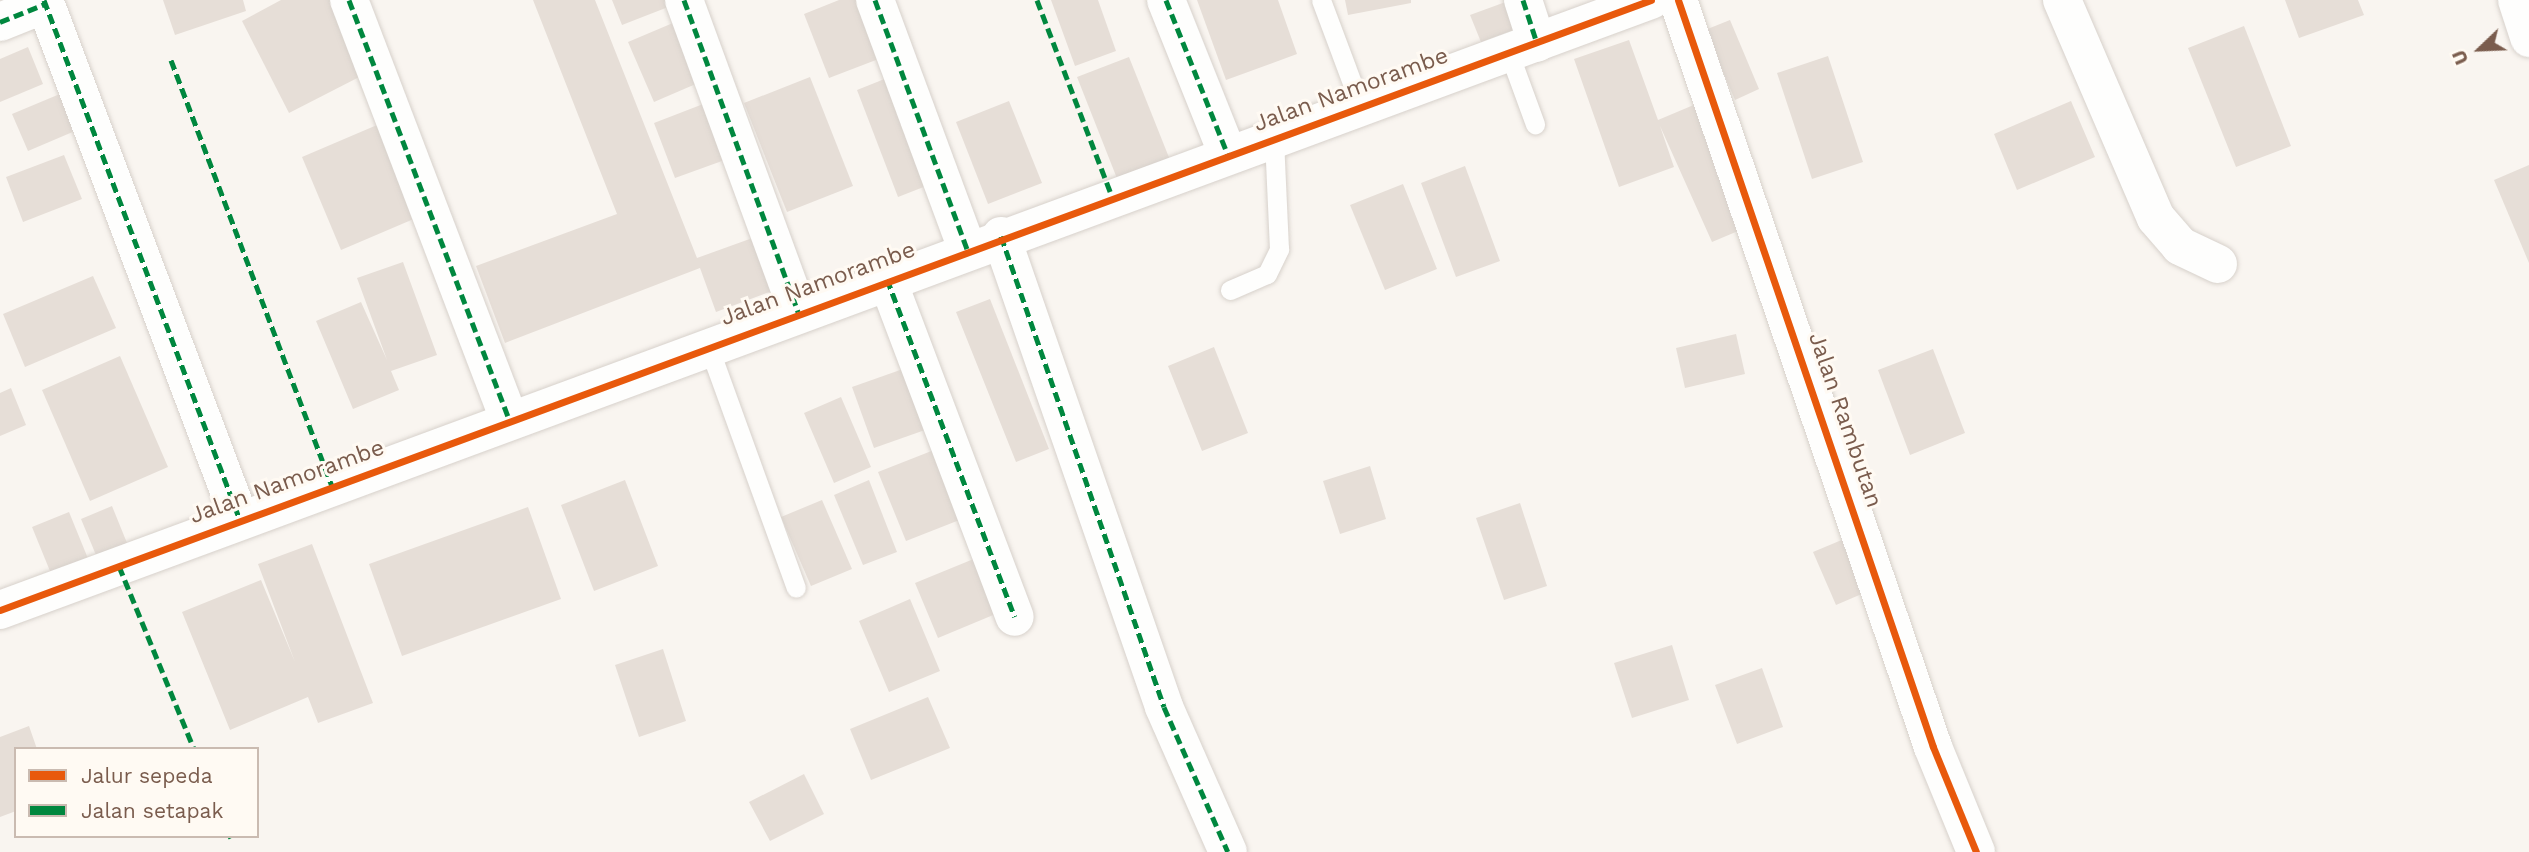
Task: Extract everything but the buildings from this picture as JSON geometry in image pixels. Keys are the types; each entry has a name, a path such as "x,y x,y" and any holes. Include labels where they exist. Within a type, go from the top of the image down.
{"street":[{"path":"349,0 509,420"},
{"path":"684,0 797,312"},
{"path":"876,0 984,243 1164,707 1228,852"},
{"path":"1166,0 1228,155"},
{"path":"1523,0 1523,48"},
{"name":"Jalan Namorambe","path":"0,610 797,312 1651,0"},
{"name":"Jalan Rambutan","path":"1678,0 1933,747 1976,852"},
{"path":"2062,0 2155,218 2180,246 2218,264"},
{"path":"2517,0 2529,38"},
{"path":"0,22 44,2 240,520"},
{"path":"887,279 1015,617"}],"lane":[{"path":"1321,0 1361,107"},
{"path":"1523,48 1535,124"},
{"path":"1230,290 1267,274 1279,249 1274,138"},
{"path":"708,345 796,587"}],"marked path":[{"path":"44,0 240,520"},
{"path":"349,0 509,420"},
{"path":"684,0 798,312"},
{"path":"875,0 967,249"},
{"path":"1037,0 1112,196"},
{"path":"1166,0 1228,155"},
{"path":"1523,0 1537,43"},
{"path":"0,22 45,4"},
{"path":"171,60 332,486"},
{"path":"1001,236 1164,707 1228,852"},
{"path":"887,279 1015,617"},
{"path":"119,566 193,747"}],"cycle path":[{"path":"0,610 1651,0"},
{"path":"1678,0 1933,747 1976,852"}]}
